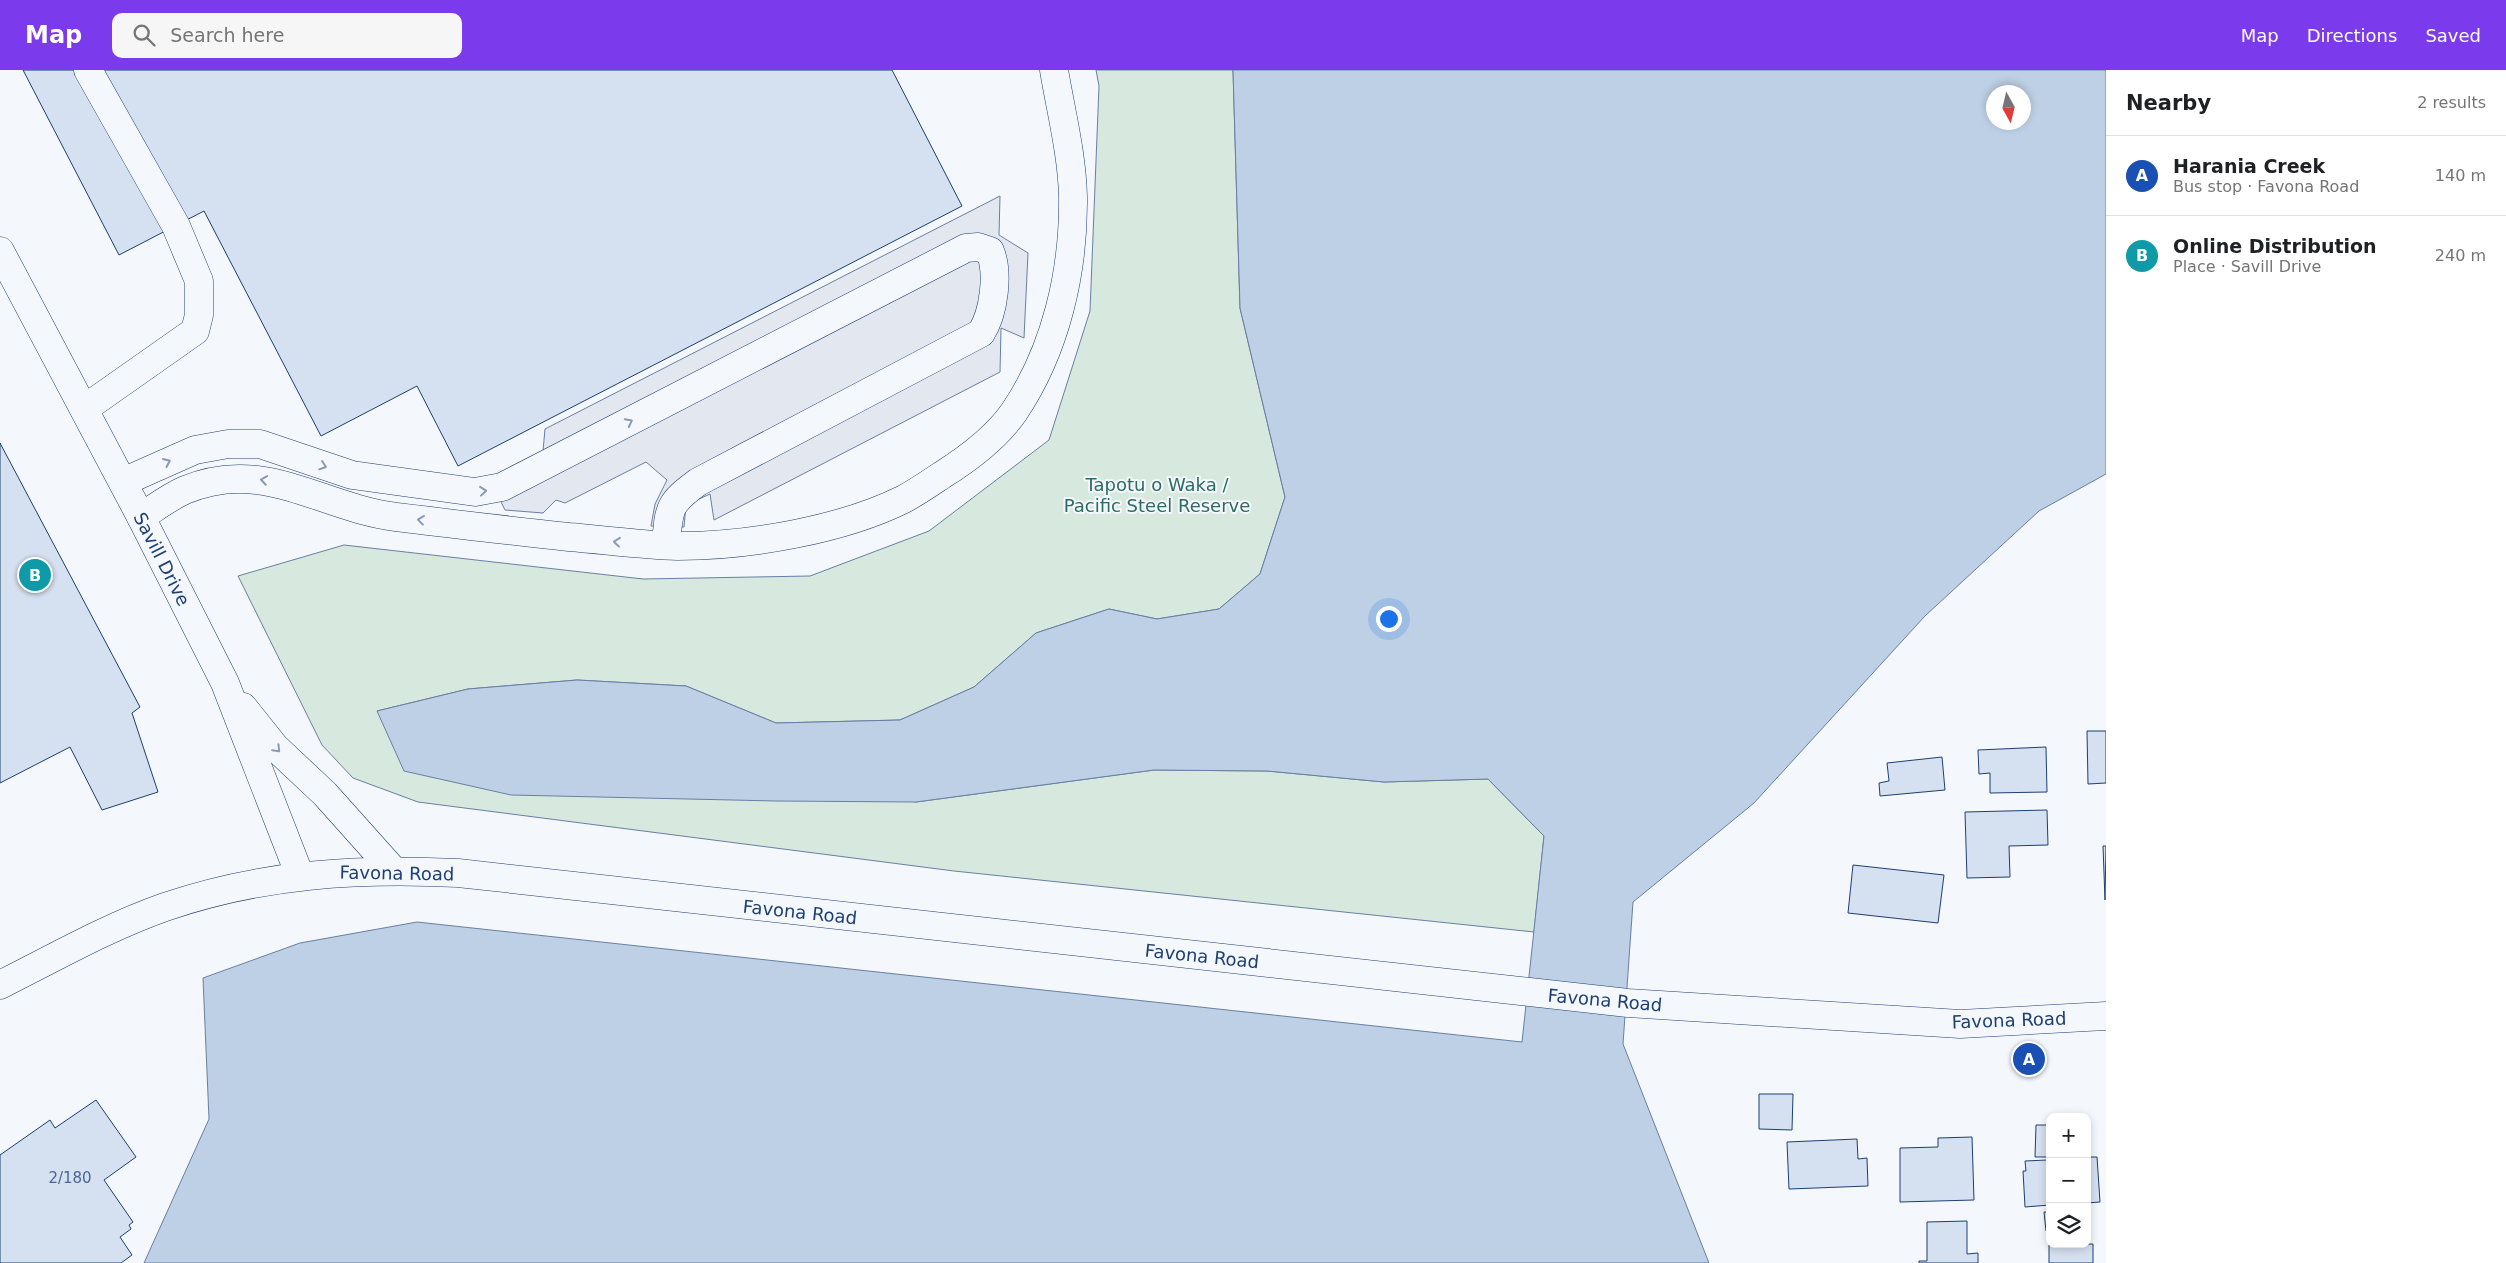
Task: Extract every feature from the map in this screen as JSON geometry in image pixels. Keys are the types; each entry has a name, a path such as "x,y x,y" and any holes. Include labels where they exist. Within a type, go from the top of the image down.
{"main road":[{"path":"84,410 194,331 199,315 199,281 176,226 88,70"},
{"path":"141,517 182,492 197,486 226,478 248,478 290,486 326,500 373,514 539,534 666,545 720,544 793,533 853,520 905,498 972,456 1013,414 1044,359 1063,294 1073,197 1069,147 1054,70"},
{"path":"122,482 195,450 228,444 260,444 352,475 475,492 502,487 966,248 990,251 996,264 995,274 989,320 981,333 698,482 676,498 669,512 666,545"},
{"name":"Savill Drive","path":"2,258 141,517 225,683 300,876"},
{"path":"225,683 274,747 325,794 393,870"},
{"name":"Favona Road","path":"0,985 112,930 165,908 225,890 319,873 393,870 468,874 1628,1003 1960,1024 2106,1016"}],"green space":[{"name":"Tapotu o Waka / Pacific Steel Reserve","path":"1096,70 1233,70 1240,308 1285,497 1260,574 1219,609 1157,619 1109,609 1036,633 974,687 900,720 776,723 686,686 577,680 468,689 377,711 916,802 1154,770 1267,771 1384,782 1488,779 1544,836 1534,932 954,871 418,802 353,778 322,745 238,576 344,545 643,579 810,576 929,531 1049,440 1090,311 1099,86"}],"shaded area":[{"path":"1000,196 999,235 1028,253 1024,338 1001,328 1000,372 714,520 710,494 686,505 684,527 651,526 655,504 667,480 646,462 565,503 556,500 543,513 505,510 490,479 543,451 545,429"}],"water":[{"path":"1233,70 2106,70 2106,474 2039,511 1925,616 1754,803 1633,902 1623,1044 1709,1263 144,1263 209,1119 203,978 300,943 417,922 1522,1042 1544,836 1488,779 1384,782 1267,771 1154,770 916,802 511,795 404,771 377,711 468,689 577,680 686,686 776,723 900,720 974,687 1036,633 1109,609 1157,619 1219,609 1260,574 1285,497 1240,308"}],"building":[{"path":"23,70 892,70 962,206 458,466 417,386 321,436 204,211 119,255"},
{"path":"0,443 140,707 132,713 158,792 102,810 70,747 0,783"},
{"path":"2087,731 2106,731 2106,783 2088,784"},
{"path":"2046,747 2047,792 1990,793 1990,773 1979,774 1978,750"},
{"path":"1942,757 1945,790 1880,796 1879,783 1889,781 1887,763"},
{"path":"2047,810 2048,845 2009,846 2010,877 1967,878 1965,812"},
{"path":"2103,846 2106,846 2105,900"},
{"path":"1853,865 1944,875 1938,923 1848,913"},
{"path":"1759,1094 1793,1094 1792,1130 1759,1129"},
{"path":"96,1100 136,1157 104,1180 133,1222 129,1225 131,1229 120,1237 132,1255 121,1263 0,1263 0,1155 50,1120 55,1128"},
{"path":"2036,1125 2046,1125 2046,1157 2035,1157"},
{"path":"1972,1137 1974,1200 1900,1202 1900,1148 1938,1147 1938,1138"},
{"path":"1857,1139 1858,1159 1867,1158 1868,1186 1789,1189 1787,1142"},
{"path":"2091,1157 2097,1157 2100,1202 2091,1203"},
{"path":"2046,1160 2046,1205 2025,1207 2023,1171 2026,1171 2025,1161"},
{"path":"2044,1212 2046,1212 2046,1231"},
{"path":"1967,1221 1967,1254 1978,1253 1978,1263 1919,1263 1919,1261 1927,1261 1927,1222"},
{"path":"2091,1244 2093,1244 2093,1263 2049,1263 2049,1248 2091,1248"}],"place":[{"name":"Online Distribution","path":"35,575"},
{"name":"Harania Creek","path":"2029,1059"}]}
